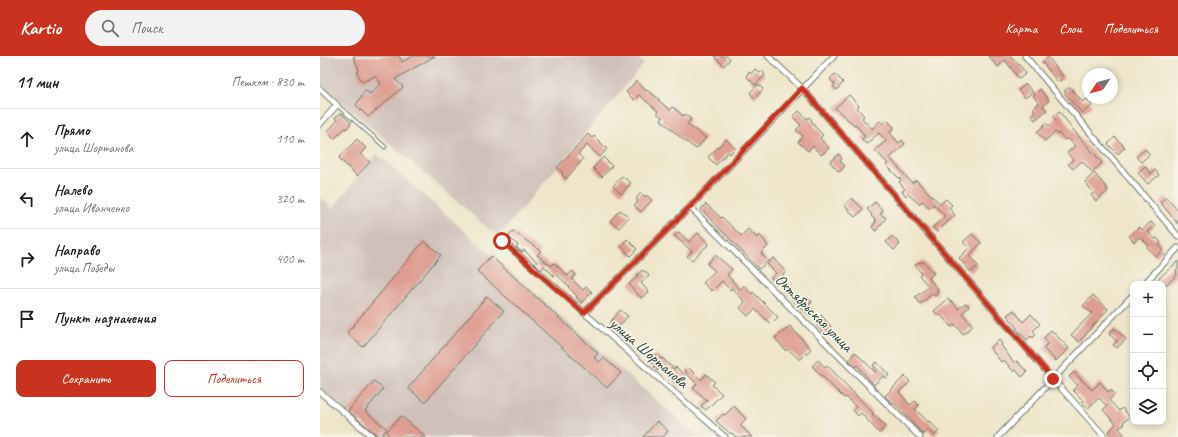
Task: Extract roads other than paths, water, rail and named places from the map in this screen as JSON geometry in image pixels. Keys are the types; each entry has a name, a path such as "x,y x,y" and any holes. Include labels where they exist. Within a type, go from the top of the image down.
{"street":[{"path":"768,56 802,88 1053,379 1105,437"},
{"path":"584,313 690,207 834,56"},
{"path":"1025,56 1178,236"},
{"path":"320,89 337,105 320,124"},
{"name":"Октябрьская улица","path":"690,207 920,437"},
{"name":"улица Шортанова","path":"502,241 725,437"},
{"path":"1147,281 1178,248"},
{"path":"998,437 1130,298"},
{"path":"320,392 373,437"}],"lane":[{"path":"337,105 385,147"}]}
